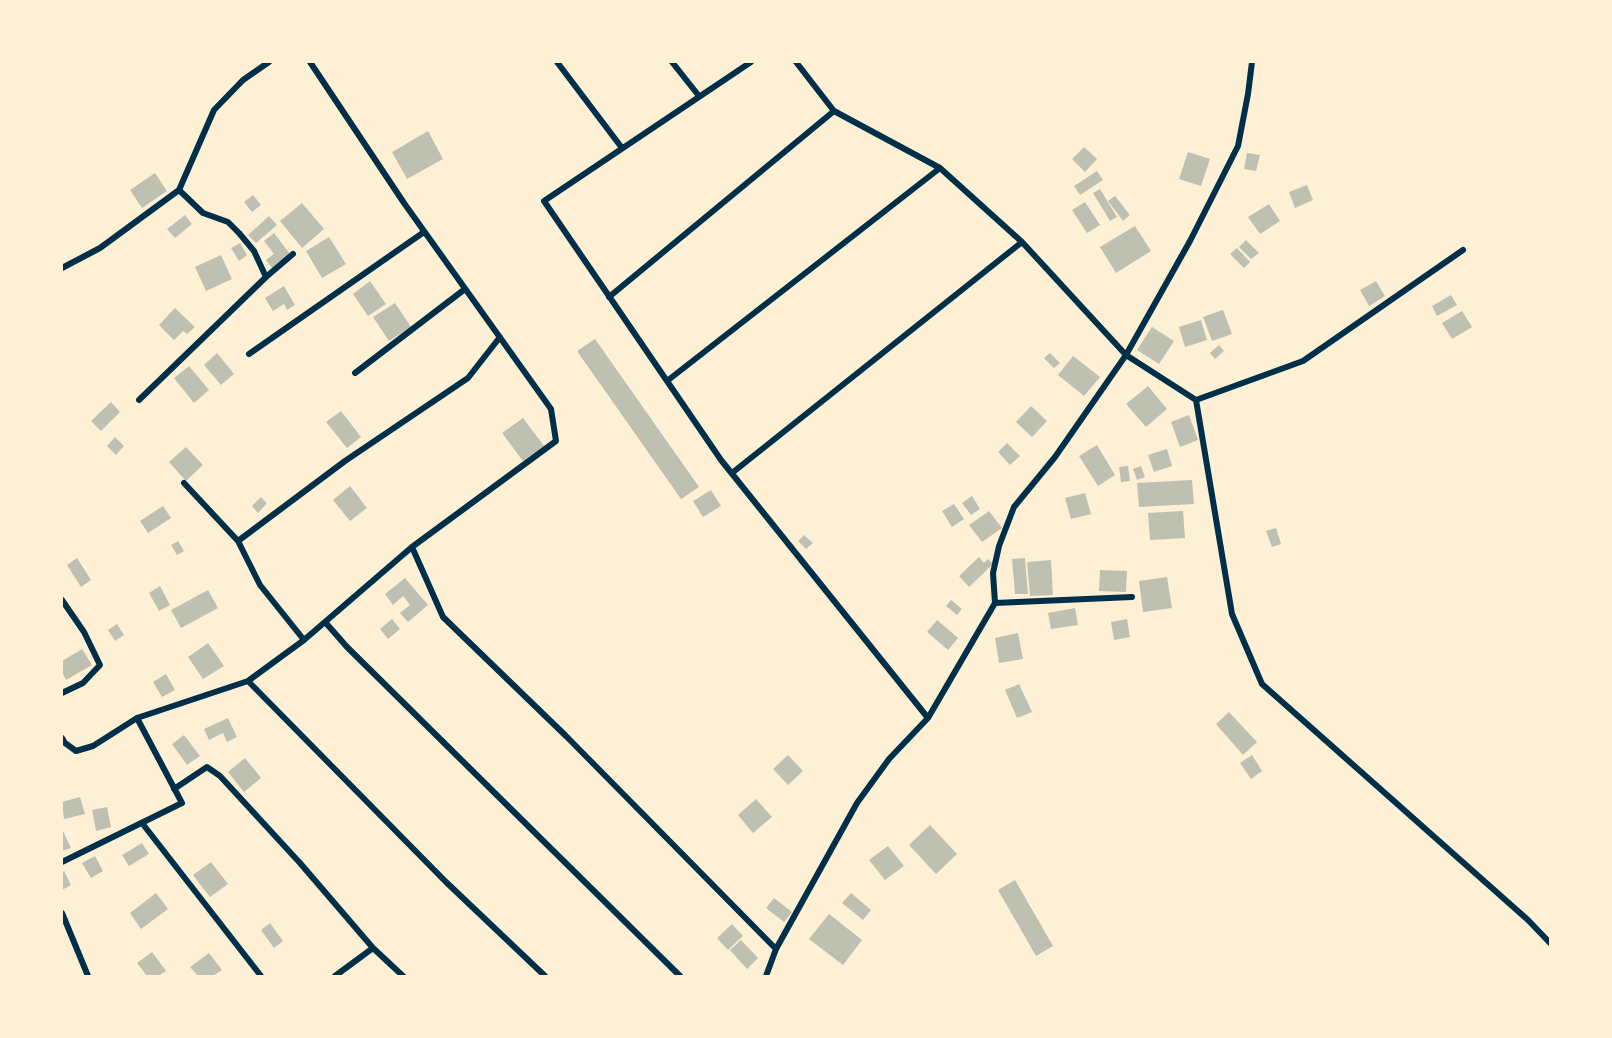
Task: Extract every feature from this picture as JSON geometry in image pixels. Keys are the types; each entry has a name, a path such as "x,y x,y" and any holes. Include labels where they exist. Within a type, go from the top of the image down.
{"street":[{"path":"62,268 100,248 178,190 214,110 243,80 269,62"},
{"path":"62,738 76,751 93,746 137,718 248,681 304,640 412,547 556,441 551,409 424,232 310,62"},
{"path":"557,62 622,148"},
{"path":"672,62 699,96"},
{"path":"751,62 544,201 732,473 928,718"},
{"path":"796,62 834,111 940,168 1022,242 1126,355 1196,400 1232,614 1262,684 1551,943"},
{"path":"766,976 776,949 857,803 889,759 928,718 995,603 993,573 999,546 1014,507 1054,457 1126,355 1194,231 1238,146 1252,62"},
{"path":"609,297 834,111"},
{"path":"667,381 940,168"},
{"path":"178,190 203,213 228,222 254,251 266,277"},
{"path":"249,354 424,232"},
{"path":"732,473 1022,242"},
{"path":"1196,400 1304,361 1463,250"},
{"path":"139,400 266,277 293,254"},
{"path":"355,373 465,289"},
{"path":"238,542 345,461 468,378 500,337"},
{"path":"184,483 238,542 260,585 304,640"},
{"path":"412,547 443,617 566,736 776,949"},
{"path":"995,603 1132,597"},
{"path":"62,600 84,632 100,664 83,683 62,693"},
{"path":"324,622 680,976"},
{"path":"248,681 446,882 545,976"},
{"path":"62,862 182,803 137,718"},
{"path":"174,789 207,767 220,776 300,863 373,948 403,976"},
{"path":"142,823 261,976"},
{"path":"62,913 88,976"},
{"path":"335,976 373,948"}],"building":[{"path":"428,131 443,159 407,179 392,152"},
{"path":"1084,147 1097,159 1085,172 1072,159"},
{"path":"1188,152 1210,159 1201,186 1179,179"},
{"path":"1247,153 1260,155 1256,171 1244,169"},
{"path":"1097,171 1103,180 1080,195 1074,186"},
{"path":"155,173 167,191 142,208 130,190"},
{"path":"1307,185 1313,200 1295,208 1289,192"},
{"path":"1100,189 1117,217 1110,221 1093,193"},
{"path":"253,195 261,205 252,212 244,202"},
{"path":"1115,196 1130,215 1123,221 1108,201"},
{"path":"1085,202 1100,225 1087,233 1072,210"},
{"path":"302,203 324,229 302,248 280,221"},
{"path":"1269,204 1280,221 1260,234 1248,217"},
{"path":"185,215 192,224 175,238 167,229"},
{"path":"269,216 277,225 256,243 248,235"},
{"path":"1135,226 1151,251 1116,273 1100,247"},
{"path":"274,233 290,254 272,268 266,260 274,254 264,241"},
{"path":"329,237 346,264 322,278 306,251"},
{"path":"1246,240 1259,253 1251,259 1239,247"},
{"path":"240,243 247,255 239,261 231,248"},
{"path":"1237,248 1250,262 1244,268 1230,254"},
{"path":"221,255 232,279 206,291 195,267"},
{"path":"370,281 386,304 368,316 353,294"},
{"path":"1376,281 1385,296 1369,306 1360,290"},
{"path":"284,286 295,305 287,310 284,304 273,311 265,298"},
{"path":"1451,295 1457,305 1437,316 1432,306"},
{"path":"395,303 411,327 389,341 373,317"},
{"path":"175,308 195,327 187,334 183,331 174,340 159,325"},
{"path":"1223,310 1232,334 1212,341 1203,317"},
{"path":"1462,311 1472,327 1452,339 1442,323"},
{"path":"1201,320 1207,340 1185,347 1179,327"},
{"path":"1152,327 1174,341 1159,364 1137,350"},
{"path":"595,339 699,487 681,499 577,351"},
{"path":"1219,345 1224,351 1215,359 1210,353"},
{"path":"217,353 234,374 221,385 204,365"},
{"path":"1050,353 1060,363 1054,368 1044,358"},
{"path":"1073,356 1100,377 1084,396 1058,375"},
{"path":"189,366 209,390 194,403 174,378"},
{"path":"1148,386 1167,409 1146,427 1126,404"},
{"path":"111,402 120,412 101,431 91,421"},
{"path":"1031,406 1047,421 1032,437 1016,422"},
{"path":"341,411 361,437 347,448 326,422"},
{"path":"1189,415 1198,440 1180,447 1171,422"},
{"path":"523,418 544,446 523,461 502,433"},
{"path":"115,437 124,446 116,455 107,446"},
{"path":"1007,443 1020,456 1010,465 998,452"},
{"path":"1097,445 1115,475 1098,486 1079,456"},
{"path":"186,447 203,465 186,481 169,462"},
{"path":"1167,449 1172,466 1154,472 1148,455"},
{"path":"1128,466 1130,481 1121,482 1119,467"},
{"path":"1141,466 1145,477 1137,480 1133,469"},
{"path":"1192,480 1194,504 1139,507 1137,483"},
{"path":"350,486 367,508 350,521 333,500"},
{"path":"711,490 721,506 703,517 693,501"},
{"path":"1085,493 1091,514 1071,519 1065,498"},
{"path":"972,496 980,509 971,515 962,503"},
{"path":"261,497 267,503 258,513 252,506"},
{"path":"954,504 964,519 952,527 942,511"},
{"path":"163,506 171,518 148,533 140,521"},
{"path":"989,511 1002,528 982,542 969,525"},
{"path":"1183,511 1185,538 1150,540 1148,513"},
{"path":"1276,528 1281,544 1272,547 1266,531"},
{"path":"804,535 813,543 806,549 798,541"},
{"path":"178,541 184,551 177,555 171,545"},
{"path":"979,557 984,563 988,559 993,564 969,587 959,576"},
{"path":"77,558 91,580 81,587 67,565"},
{"path":"1025,558 1028,594 1015,594 1012,559"},
{"path":"1051,560 1053,595 1030,596 1027,562"},
{"path":"1100,570 1127,571 1126,592 1099,591"},
{"path":"1167,577 1172,608 1143,612 1139,581"},
{"path":"405,578 428,605 408,622 400,613 410,605 403,596 393,605 385,594"},
{"path":"160,586 170,605 159,611 149,593"},
{"path":"208,590 218,608 181,628 171,610"},
{"path":"951,600 962,609 957,615 946,606"},
{"path":"1075,608 1078,625 1051,629 1048,613"},
{"path":"392,619 400,629 388,639 380,629"},
{"path":"1127,619 1130,637 1114,640 1111,622"},
{"path":"937,620 958,638 948,650 927,632"},
{"path":"117,624 124,635 115,641 108,630"},
{"path":"1018,633 1023,659 999,663 995,638"},
{"path":"208,643 224,666 203,679 188,657"},
{"path":"82,649 92,665 66,680 62,672 62,661"},
{"path":"166,674 175,690 162,697 153,682"},
{"path":"1019,684 1032,712 1017,718 1005,690"},
{"path":"1229,712 1257,742 1243,755 1216,724"},
{"path":"228,718 237,737 227,742 223,733 209,740 204,729"},
{"path":"184,735 200,756 187,765 172,744"},
{"path":"788,755 803,771 788,785 773,769"},
{"path":"1252,755 1262,771 1251,779 1240,763"},
{"path":"245,758 261,778 244,792 228,772"},
{"path":"80,797 85,814 64,819 62,802"},
{"path":"756,799 772,817 753,833 738,815"},
{"path":"107,807 111,827 96,831 92,810"},
{"path":"930,825 957,854 936,874 909,845"},
{"path":"62,831 71,848 62,851"},
{"path":"142,843 149,854 129,866 122,855"},
{"path":"888,846 904,866 885,880 869,860"},
{"path":"95,856 103,871 91,878 82,863"},
{"path":"211,862 228,884 210,897 193,875"},
{"path":"64,871 71,885 62,890 62,872"},
{"path":"1015,880 1053,946 1036,956 998,890"},
{"path":"156,893 168,909 141,929 130,913"},
{"path":"851,893 871,910 863,920 842,903"},
{"path":"774,898 792,912 784,922 766,908"},
{"path":"829,914 862,940 843,965 809,939"},
{"path":"270,923 283,941 274,948 261,930"},
{"path":"732,924 743,936 728,950 717,938"},
{"path":"741,940 758,958 747,969 730,950"},
{"path":"152,952 166,971 158,976 147,976 137,963"},
{"path":"209,953 222,970 213,976 198,976 190,967"}]}
